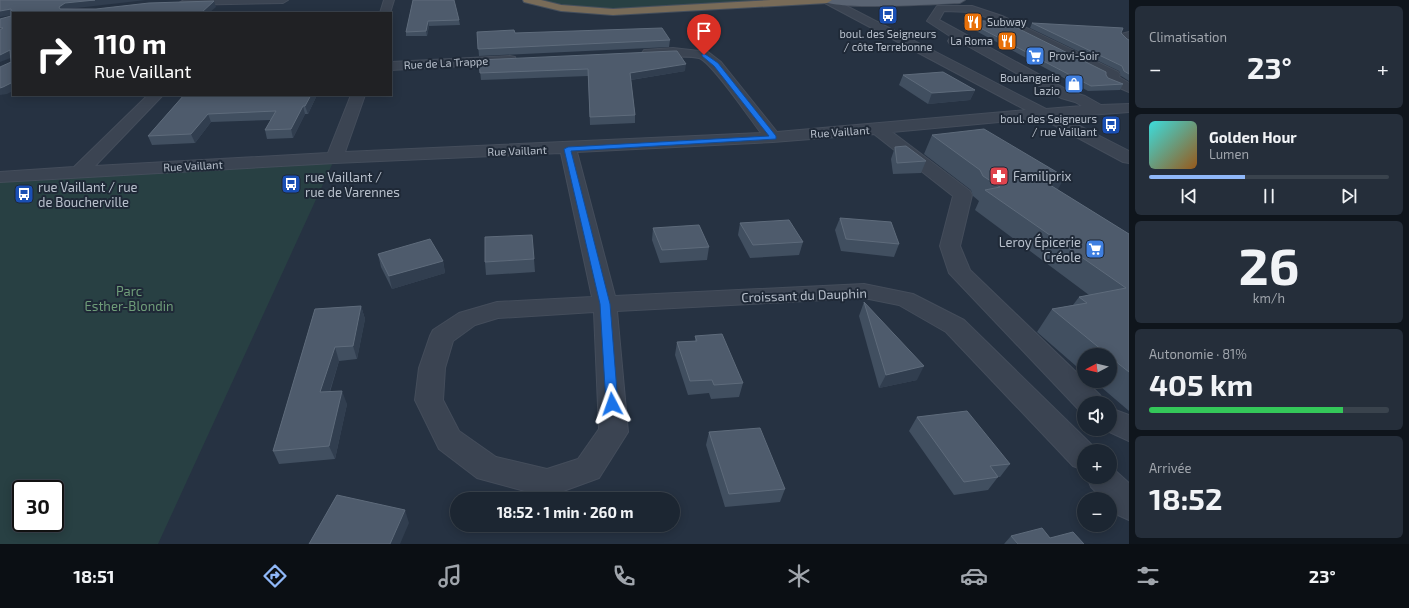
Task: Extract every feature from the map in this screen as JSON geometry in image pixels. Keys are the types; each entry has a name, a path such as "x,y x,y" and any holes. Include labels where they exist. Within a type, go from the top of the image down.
{"highway":[{"path":"528,0 574,10 627,12 827,0"}],"main road":[{"path":"827,0 850,2 939,1"}],"street":[{"path":"174,3 283,0"},
{"path":"385,12 389,0"},
{"path":"827,0 1129,158"},
{"path":"239,12 251,1"},
{"path":"939,1 956,4 998,18 1113,75 1111,79 1129,88"},
{"path":"850,2 934,42 1129,144"},
{"path":"956,4 941,8 933,21 1066,95 1080,99 1098,110"},
{"path":"1129,36 1126,37 1129,40"},
{"path":"910,43 968,41"},
{"path":"634,54 673,52 704,55 716,64 773,137"},
{"name":"Rue de La Trappe","path":"392,66 524,59"},
{"path":"79,172 155,96"},
{"path":"335,158 358,96"},
{"name":"Rue Vaillant","path":"0,176 335,158 568,149 773,137 879,130 1067,112 1129,108"},
{"path":"879,130 963,195 950,246 960,273 1083,396"},
{"path":"568,149 605,304"},
{"name":"Croissant du Dauphin","path":"605,304 614,432 588,469 547,483 488,469 449,440 429,400 432,368 442,336 467,319 497,310 605,304 864,291 904,299 955,326 1077,450"},
{"path":"1117,422 1129,428"},
{"path":"1109,484 1129,505"}],"green space":[{"path":"537,0 794,0 632,9 575,7"},
{"name":"Parc Esther-Blondin","path":"335,158 158,544 0,544 0,177"}],"building":[{"path":"0,0 95,0 65,3 59,7 60,9 96,9 149,3 214,1 202,12 12,12 12,82 0,88 0,67 11,62 10,50 0,55 0,30 3,28 0,28 0,19 11,16 11,9 0,11"},
{"path":"413,0 454,0 459,20 428,21 426,31 406,32"},
{"path":"965,20 1005,22 1106,72 1108,78 1123,84 1091,86"},
{"path":"1032,23 1123,28 1121,33 1129,40 1129,74 1124,71 1122,66"},
{"path":"662,28 670,40 478,49 477,32 514,30 515,33"},
{"path":"677,51 686,64 630,73 635,115 590,117 588,69 480,73 479,60"},
{"path":"943,72 975,90 932,93 903,75"},
{"path":"183,96 310,96 305,106 303,106 291,129 265,130 276,111 208,114 191,134 148,136"},
{"path":"984,129 1065,177 1042,180 1129,234 1129,372 1117,363 1117,348 1099,348 1052,309 1087,303 1079,297 1126,288 985,190 1000,187 983,176 980,170 932,135"},
{"path":"906,146 926,161 897,163 895,147"},
{"path":"840,218 891,222 899,244 846,239"},
{"path":"789,220 803,242 753,245 740,223"},
{"path":"699,225 709,247 662,250 653,228"},
{"path":"532,235 534,259 485,262 485,237"},
{"path":"430,239 443,261 389,276 378,254"},
{"path":"864,302 924,366 886,375"},
{"path":"361,306 353,346 335,347 320,392 342,391 329,446 273,451 315,309"},
{"path":"722,334 743,383 714,385 712,380 690,381 677,342 697,341 695,336"},
{"path":"967,411 1010,464 990,466 998,477 964,482 917,417"},
{"path":"760,428 785,489 729,494 709,432"},
{"path":"337,495 405,510 390,544 309,544"},
{"path":"1042,528 1050,538 1073,532 1084,544 1018,544 1011,536"}],"place":[{"name":"boul. des Seigneurs / côte Terrebonne","path":"888,15"},
{"name":"Subway","path":"973,22"},
{"name":"La Roma","path":"1007,41"},
{"name":"Provi-Soir","path":"1035,56"},
{"name":"Boulangerie Lazio","path":"1074,84"},
{"name":"boul. des Seigneurs / rue Vaillant","path":"1111,125"},
{"name":"Familiprix","path":"999,176"},
{"name":"rue Vaillant / rue de Varennes","path":"291,184"},
{"name":"rue Vaillant / rue de Boucherville","path":"24,194"},
{"name":"Leroy Épicerie Créole","path":"1095,249"}],"route":[{"path":"612,404 605,304 568,149 773,137 716,64 704,55"}]}
